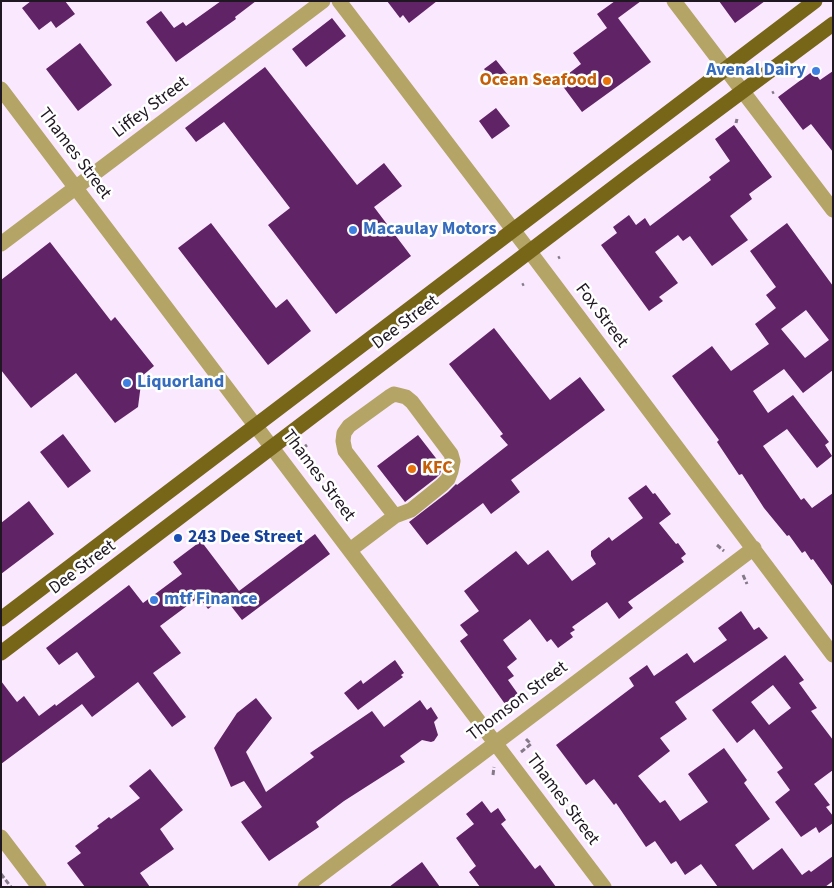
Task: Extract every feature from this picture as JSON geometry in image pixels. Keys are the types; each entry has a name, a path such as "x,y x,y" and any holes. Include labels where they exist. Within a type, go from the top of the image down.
{"main road":[{"name":"Dee Street","path":"1,619 815,1"},
{"name":"Dee Street","path":"1,653 833,24"}],"street":[{"name":"Liffey Street","path":"1,244 323,1"},
{"name":"Fox Street","path":"339,1 833,655"},
{"path":"674,1 833,210"},
{"name":"Thames Street","path":"1,89 604,887"},
{"path":"350,550 394,516 411,510 448,479 453,461 451,454 412,402 406,397 399,395 388,396 349,426 343,436 345,451 394,516"},
{"name":"Thomson Street","path":"305,887 754,548"},
{"path":"1,837 39,887"}],"path":[{"path":"299,452 307,446"},
{"path":"717,545 725,551"},
{"path":"743,575 747,584"},
{"path":"494,717 504,707 508,717"},
{"path":"520,752 532,744"},
{"path":"1,874 11,887"}],"building":[{"path":"31,1 65,1 75,14 56,28 51,21 39,30 22,8"},
{"path":"221,1 256,1 235,17 236,19 176,62 146,22 161,11 174,28 183,22 186,26"},
{"path":"387,1 437,1 409,23 403,15 400,18"},
{"path":"615,1 641,1 618,18 651,62 582,112 559,81 581,64 573,53 607,28 597,14"},
{"path":"719,1 765,1 735,23"},
{"path":"332,18 346,36 306,67 292,49"},
{"path":"80,43 112,85 78,111 46,69"},
{"path":"496,60 508,75 496,85 484,69"},
{"path":"265,67 357,185 384,163 402,186 374,207 411,256 336,314 268,225 290,208 224,122 196,142 185,128"},
{"path":"813,71 820,80 833,71 833,152 811,124 803,130 778,97"},
{"path":"496,108 510,126 492,139 479,121"},
{"path":"734,125 772,177 749,194 752,199 730,216 748,240 712,266 690,236 683,241 678,235 655,252 678,283 659,297 663,301 649,311 601,245 617,233 613,227 629,215 636,225 645,218 650,226 711,180 709,177 730,161 715,139"},
{"path":"211,223 276,308 287,299 311,331 268,365 178,248"},
{"path":"787,223 833,286 833,370 803,393 784,369 753,391 768,413 793,395 829,442 825,445 832,456 817,468 787,429 763,446 801,500 804,498 812,508 833,493 833,587 813,559 811,560 805,551 802,553 789,535 787,536 764,508 742,474 739,475 717,442 719,440 672,376 712,346 731,371 769,344 755,324 776,308 766,295 776,287 750,251","holes":["806,310 829,340 805,358 781,329"]},
{"path":"50,242 111,321 115,317 154,366 142,376 138,407 115,423 76,373 31,408 1,370 1,280"},
{"path":"494,328 550,400 580,377 605,410 511,480 520,492 491,514 483,503 427,545 409,522 508,445 500,436 503,434 449,364"},
{"path":"63,434 91,471 68,488 40,452"},
{"name":"KFC","path":"418,435 442,466 440,474 436,478 405,502 377,466"},
{"path":"646,485 653,494 655,493 671,514 659,523 686,554 681,558 684,562 628,602 633,608 619,619 607,602 572,627 575,630 570,633 573,637 558,648 551,639 547,642 530,619 503,640 517,659 507,667 514,676 508,680 518,694 505,704 460,641 468,635 460,625 479,611 464,591 516,551 528,565 548,550 572,581 596,564 591,556 591,551 609,537 612,541 643,518 628,498"},
{"path":"29,501 54,534 1,574 1,523"},
{"path":"315,534 330,554 242,620 224,597 208,609 199,597 160,626 181,653 153,673 186,717 172,727 138,682 92,717 82,704 1,764 1,681 17,702 24,696 39,716 55,704 56,706 95,677 77,652 59,665 46,648 129,585 143,603 182,574 173,562 201,541 239,591"},
{"path":"741,611 754,630 759,627 768,638 675,702 687,719 660,738 670,751 638,776 660,803 665,800 680,821 708,802 688,774 724,748 747,780 744,783 770,819 735,845 753,870 782,848 802,875 809,870 811,872 833,856 833,881 825,887 718,887 701,864 685,875 676,861 671,864 655,841 646,847 616,803 614,805 594,779 586,785 556,745 634,686 629,678 647,665 654,676 687,653 694,663 727,640 718,628"},
{"path":"785,655 804,680 799,683 817,708 811,711 833,740 833,770 814,784 830,805 826,807 833,816 833,823 819,833 816,827 801,837 775,802 790,790 777,772 783,768 754,729 737,743 712,710","holes":["773,685 791,708 769,725 751,702"]},
{"path":"395,660 404,673 401,675 403,677 358,710 344,693 361,680 363,684"},
{"path":"256,698 272,718 246,752 266,792 314,757 310,753 372,711 384,727 420,700 427,710 431,707 438,718 434,722 438,735 431,742 422,740 400,756 405,762 344,801 316,822 319,827 269,861 241,822 262,807 244,781 231,787 214,748 237,713"},
{"path":"150,769 183,810 160,829 174,849 140,873 150,887 85,887 67,863 81,853 75,846 99,828 97,826 109,817 111,819 140,798 129,786"},
{"path":"482,801 491,813 498,808 506,820 501,824 535,869 540,865 556,887 480,887 469,872 476,866 456,838 474,824 466,814"},
{"path":"422,862 440,887 389,887"}],"place":[{"name":"Avenal Dairy","path":"816,71"},
{"name":"Ocean Seafood","path":"607,81"},
{"name":"Macaulay Motors","path":"353,230"},
{"name":"Liquorland","path":"127,383"},
{"name":"KFC","path":"412,469"},
{"name":"243 Dee Street","path":"178,538"},
{"name":"mtf Finance","path":"154,600"}]}
